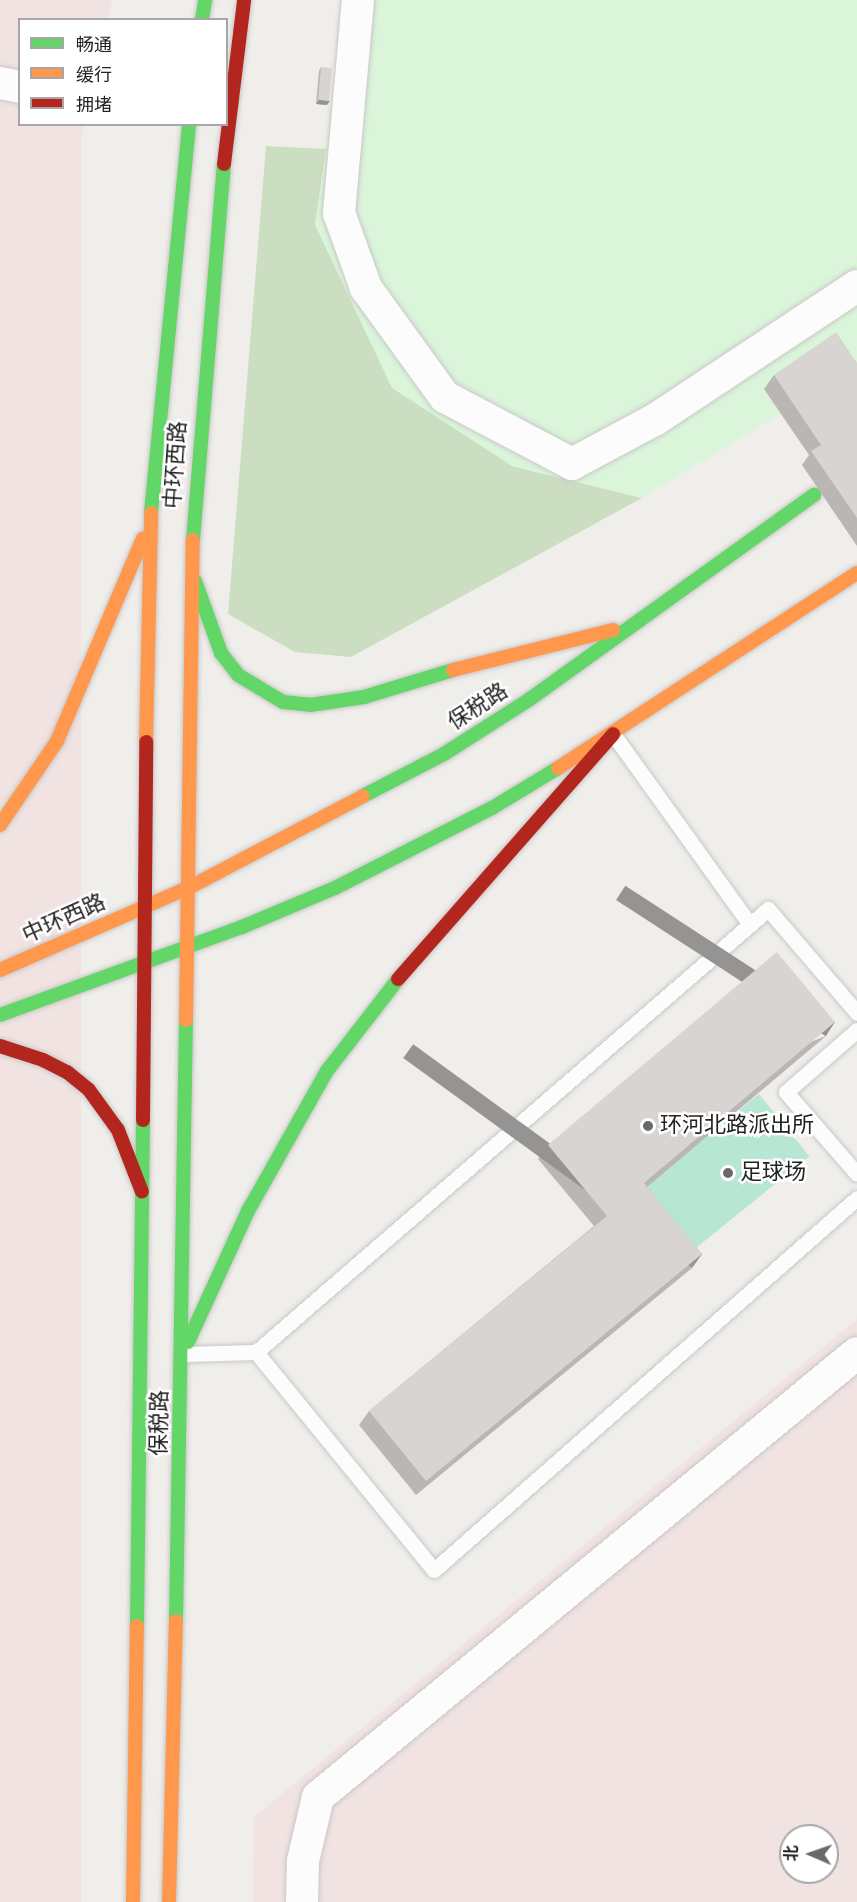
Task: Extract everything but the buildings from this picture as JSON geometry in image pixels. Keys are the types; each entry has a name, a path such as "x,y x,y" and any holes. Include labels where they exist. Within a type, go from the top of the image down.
{"main road":[{"path":"202,18 205,0"},
{"name":"中环西路","path":"228,115 244,0"},
{"name":"中环西路","path":"146,960 151,517 189,126"},
{"name":"中环西路","path":"0,970 190,887 191,560 227,126"},
{"name":"保税路","path":"169,1902 183,1354 190,887 444,754 530,699 627,627 814,495"},
{"path":"0,825 57,741 101,644 151,517"},
{"path":"191,560 200,604 221,653 238,675 283,702 310,705 364,697 428,676 627,627"},
{"path":"0,1015 335,888 492,808 613,734 857,573"},
{"path":"183,1354 248,1211 327,1071 416,956 613,734"},
{"name":"保税路","path":"133,1902 146,960"},
{"path":"0,1046 43,1060 67,1072 88,1090 118,1130 143,1197"}],"street":[{"path":"358,0 339,213 366,288 445,397 572,464 656,418 857,286"},
{"path":"0,83 18,87"},
{"path":"302,1902 303,1861 318,1797 857,1353"}],"lane":[{"path":"613,734 750,925"},
{"path":"183,1354 256,1352 768,909 857,1013"},
{"path":"857,1030 786,1092 857,1174"},
{"path":"256,1352 434,1570 857,1198"}],"shaded area":[{"path":"0,0 112,0 108,18 18,18 18,126 84,126 81,141 81,1902 0,1902"},
{"path":"857,1319 857,1902 253,1902 254,1817"}],"green space":[{"path":"348,0 857,0 857,367 642,498 512,466 392,388 315,225"},
{"path":"266,146 326,149 315,225 512,466 642,498 351,657 295,652 228,614"},
{"name":"足球场","path":"759,1094 809,1156 694,1249 644,1187"}],"traffic: fast":[{"path":"202,18 205,0"},
{"path":"151,513 189,126"},
{"path":"193,540 224,164"},
{"path":"363,796 444,754 530,699 814,495"},
{"path":"195,581 221,653 238,675 283,702 310,705 364,697 453,670"},
{"path":"0,1015 242,927 335,888 492,808 558,768"},
{"path":"188,1342 248,1211 327,1071 398,979"},
{"path":"176,1621 186,1020"},
{"path":"137,1626 143,1120"}],"traffic: slow":[{"path":"146,742 151,513"},
{"path":"0,825 57,741 143,538"},
{"path":"186,1020 193,540"},
{"path":"558,768 857,573"},
{"path":"453,670 613,630"},
{"path":"0,970 190,887 363,796"},
{"path":"169,1902 176,1621"},
{"path":"133,1902 137,1626"}],"traffic: jam":[{"path":"224,164 244,0"},
{"path":"398,979 613,734"},
{"path":"143,1120 146,742"},
{"path":"0,1046 43,1060 67,1072 89,1090 118,1130 142,1192"}],"place":[{"name":"环河北路派出所","path":"648,1126"},
{"name":"足球场","path":"728,1173"}]}
